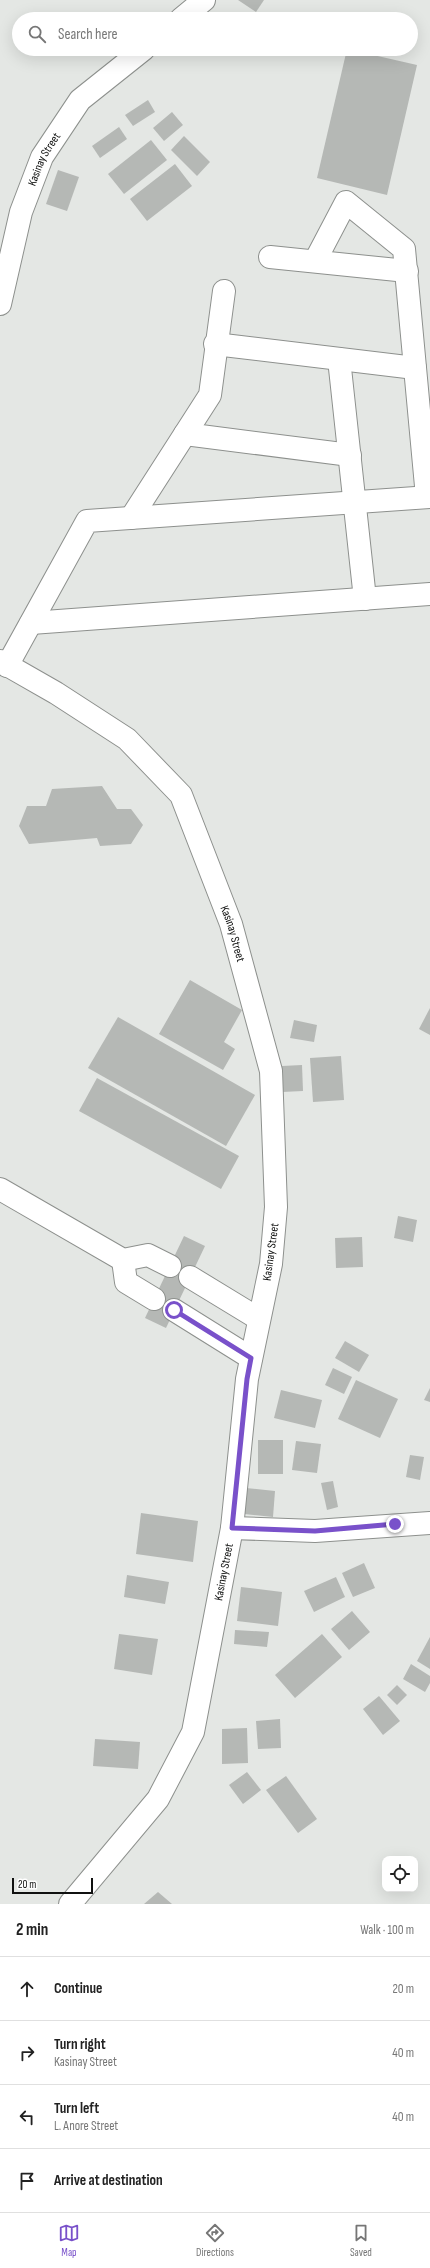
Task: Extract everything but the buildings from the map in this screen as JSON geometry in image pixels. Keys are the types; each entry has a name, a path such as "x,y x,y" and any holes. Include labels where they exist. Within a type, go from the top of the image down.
{"street":[{"path":"189,12 204,0"},
{"name":"Kasinay Street","path":"0,304 21,212 42,157 80,100 135,56"},
{"path":"4,664 31,623 86,521 428,497 404,249 346,202 315,261"},
{"path":"270,257 407,271"},
{"path":"131,518 210,395 215,344 224,291"},
{"path":"215,344 415,368"},
{"path":"340,359 365,599"},
{"path":"185,434 350,455"},
{"path":"31,623 430,594"},
{"name":"Kasinay Street","path":"4,664 56,693 128,739 181,795 231,924 271,1071 276,1207 271,1264 247,1379 232,1528 193,1732 158,1799 70,1904"},
{"path":"0,1189 123,1260 148,1255 170,1266"},
{"path":"123,1260 126,1282 154,1299"},
{"path":"190,1277 259,1319"},
{"path":"174,1310 251,1358"},
{"path":"232,1528 315,1531 430,1523"}],"route":[{"path":"174,1310 251,1358 247,1379 232,1528 315,1531 395,1524"}]}
